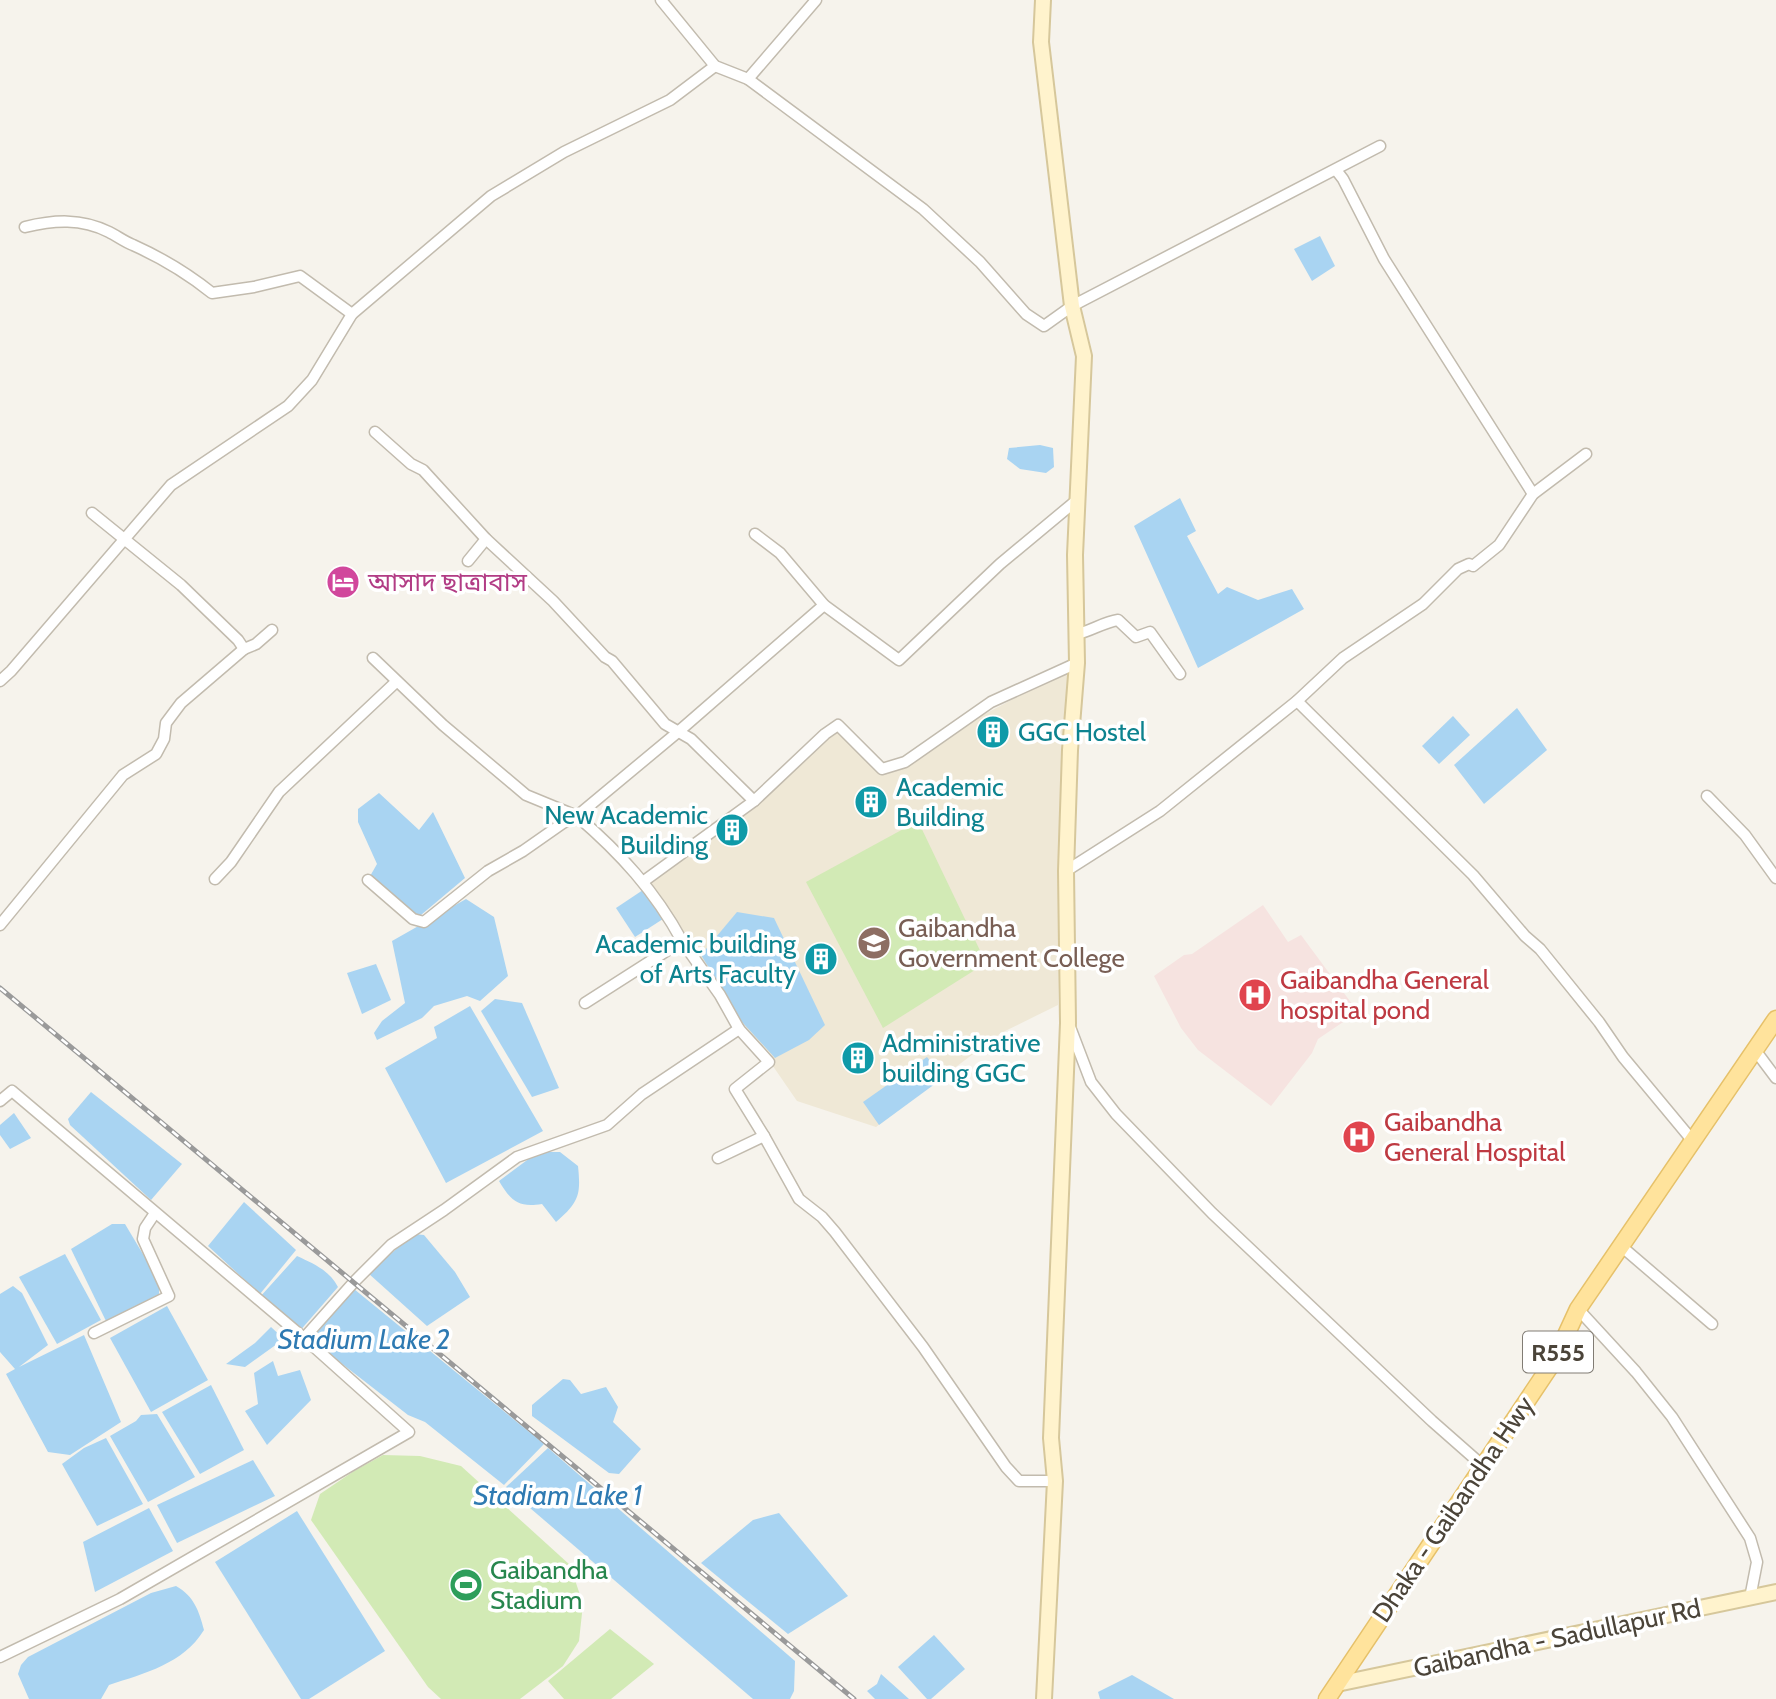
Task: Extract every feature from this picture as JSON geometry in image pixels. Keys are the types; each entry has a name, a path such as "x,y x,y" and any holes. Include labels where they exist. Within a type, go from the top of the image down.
{"main road":[{"path":"1043,0 1041,43 1072,306 1084,356 1074,555 1077,663 1070,750 1066,872 1068,1023 1051,1438 1055,1481 1044,1699"},
{"name":"Dhaka - Gaibandha Hwy","path":"1337,1684 1555,1359 1578,1309 1776,1019"},
{"name":"Gaibandha - Sadullapur Rd","path":"1337,1684 1776,1592"},
{"name":"R555","path":"1327,1699 1337,1684"}],"street":[{"path":"661,0 715,66 748,79 922,209 980,262 1026,314 1044,326 1072,306 1380,146"},
{"path":"748,79 816,0"},
{"path":"0,681 127,539 171,485 288,406 312,380 352,314 491,196 564,152 670,100 715,66"},
{"path":"1336,170 1384,259 1532,494"},
{"path":"25,227 51,220 89,224 147,250 186,273 212,293 254,288 300,276 352,314"},
{"path":"375,432 411,464 423,470 486,539 612,661 665,724 691,739 754,801"},
{"path":"1066,872 1160,811 1297,701 1343,658 1423,604 1458,569 1469,564 1473,566 1487,556 1499,545 1532,494 1586,454"},
{"path":"755,534 780,554 824,605 899,660 1000,564 1077,500"},
{"path":"92,513 181,585 244,649"},
{"path":"468,561 486,539"},
{"path":"368,880 414,919 424,922 488,871 578,816 824,605"},
{"path":"1077,634 1118,620 1136,638 1150,632 1180,674"},
{"path":"0,925 123,775 156,754 164,739 166,723 181,703 244,649 256,644 272,630"},
{"path":"373,658 443,725 526,795 578,816 611,845 644,881 720,995 739,1029 769,1062 735,1088 799,1199 822,1217 835,1232 923,1347 1019,1481 1055,1481"},
{"path":"644,881 754,801 838,725 881,769 905,762 991,702 1077,663"},
{"path":"215,879 231,862 279,792 397,682"},
{"path":"1297,701 1473,875 1600,1022 1623,1058 1692,1140"},
{"path":"1707,796 1745,835 1776,878"},
{"path":"584,1003 682,941"},
{"path":"1068,1023 1091,1082 1116,1114 1212,1213 1482,1465"},
{"path":"304,1338 391,1245 517,1157 607,1125 642,1094 739,1029"},
{"path":"1755,1050 1776,1078"},
{"path":"0,1101 12,1091 304,1338 409,1432 120,1599 0,1657"},
{"path":"718,1158 764,1136"},
{"path":"94,1333 169,1296 143,1239 145,1228 155,1213"},
{"path":"1621,1247 1712,1324"},
{"path":"1578,1309 1636,1372 1672,1417 1750,1538 1757,1562 1750,1598"}],"shaded area":[{"name":"Gaibandha Government College","path":"1070,669 1060,871 1058,1005 1001,1033 876,1127 797,1101 645,881 755,804 838,726 881,769"},
{"name":"Gaibandha General hospital pond","path":"1263,905 1288,942 1301,935 1358,1012 1318,1039 1312,1053 1271,1106 1198,1050 1181,1028 1154,976 1184,955 1192,954"}],"green space":[{"path":"918,821 986,963 883,1028 806,882"},
{"name":"Gaibandha Stadium","path":"383,1455 420,1456 461,1466 570,1565 583,1604 579,1641 563,1666 520,1699 441,1699 428,1687 311,1520 320,1494"},
{"path":"610,1629 654,1664 611,1699 564,1699 548,1681"}],"water":[{"path":"1320,236 1335,266 1312,281 1294,249"},
{"path":"1040,445 1053,448 1054,467 1046,473 1020,469 1007,459 1009,448"},
{"path":"1180,498 1196,531 1187,536 1218,594 1227,587 1258,600 1292,589 1304,609 1198,668 1134,526"},
{"path":"1517,708 1547,750 1484,804 1454,765"},
{"path":"1453,716 1470,735 1439,764 1422,746"},
{"path":"379,793 419,830 433,812 465,878 415,920 369,878 377,864 358,822 358,809"},
{"path":"643,890 663,919 635,937 616,908"},
{"path":"466,899 494,917 508,976 480,1001 467,996 434,1006 422,1018 377,1040 374,1033 382,1021 405,1003 392,941"},
{"path":"737,912 774,918 825,1025 809,1040 775,1058 742,1022 701,955"},
{"path":"376,964 391,1000 362,1014 347,973"},
{"path":"495,999 522,1003 559,1088 532,1097 481,1011"},
{"path":"470,1006 543,1131 446,1183 385,1068 437,1038 434,1027"},
{"path":"927,1057 943,1078 879,1125 863,1102"},
{"path":"91,1092 182,1164 151,1200 70,1125 68,1119"},
{"path":"14,1113 31,1138 10,1149 0,1135 0,1125"},
{"path":"538,1152 560,1152 578,1166 577,1197 570,1209 556,1222 542,1204 527,1205 516,1202 499,1181"},
{"path":"244,1202 296,1250 260,1294 208,1246"},
{"path":"112,1224 125,1224 159,1281 159,1295 106,1321 71,1249"},
{"path":"414,1234 424,1235 455,1272 470,1297 427,1326 368,1273"},
{"path":"65,1254 101,1320 57,1344 19,1277"},
{"path":"297,1256 326,1272 338,1287 298,1333 260,1297"},
{"path":"13,1286 22,1293 48,1345 19,1367 84,1335 121,1422 70,1455 48,1452 6,1374 15,1369 0,1352 0,1294"},
{"name":"Stadium Lake 2","path":"354,1289 544,1444 504,1485 425,1422 408,1415 310,1339"},
{"path":"167,1306 208,1380 151,1412 110,1338"},
{"path":"271,1327 284,1339 245,1367 226,1364 255,1343"},
{"path":"273,1361 278,1376 300,1370 311,1400 267,1445 245,1411 258,1404 254,1373"},
{"path":"563,1379 570,1380 581,1394 606,1387 618,1407 613,1422 641,1449 619,1474 609,1473 532,1416 532,1405"},
{"path":"211,1385 244,1450 200,1474 162,1412"},
{"path":"157,1414 195,1477 148,1502 110,1436 136,1421 141,1415"},
{"path":"106,1438 143,1504 97,1526 62,1464 84,1448"},
{"name":"Stadiam Lake 1","path":"548,1448 795,1661 794,1691 790,1699 753,1699 506,1487"},
{"path":"253,1460 275,1496 177,1543 157,1505"},
{"path":"149,1508 173,1551 95,1592 83,1542"},
{"path":"297,1511 385,1651 309,1699 301,1699 215,1562"},
{"path":"779,1513 848,1596 788,1634 701,1563 753,1520"},
{"path":"176,1586 187,1594 195,1605 204,1630 185,1651 162,1666 109,1685 101,1699 29,1699 18,1674 28,1657 151,1593"},
{"path":"934,1635 965,1669 931,1699 927,1699 898,1667"},
{"path":"881,1674 909,1699 875,1699 867,1691 877,1684"},
{"path":"1132,1675 1174,1699 1100,1699 1098,1692"}],"railway":[{"path":"0,988 854,1699"}],"place":[{"name":"আসাদ ছাত্রাবাস","path":"343,582"},
{"name":"GGC Hostel","path":"993,732"},
{"name":"Academic Building","path":"871,802"},
{"name":"New Academic Building","path":"732,830"},
{"name":"Gaibandha Government College","path":"874,943"},
{"name":"Academic building of Arts Faculty","path":"821,959"},
{"name":"Gaibandha General hospital pond","path":"1255,995"},
{"name":"Administrative building GGC","path":"858,1058"},
{"name":"Gaibandha General Hospital","path":"1359,1137"},
{"name":"Gaibandha Stadium","path":"466,1585"}]}
